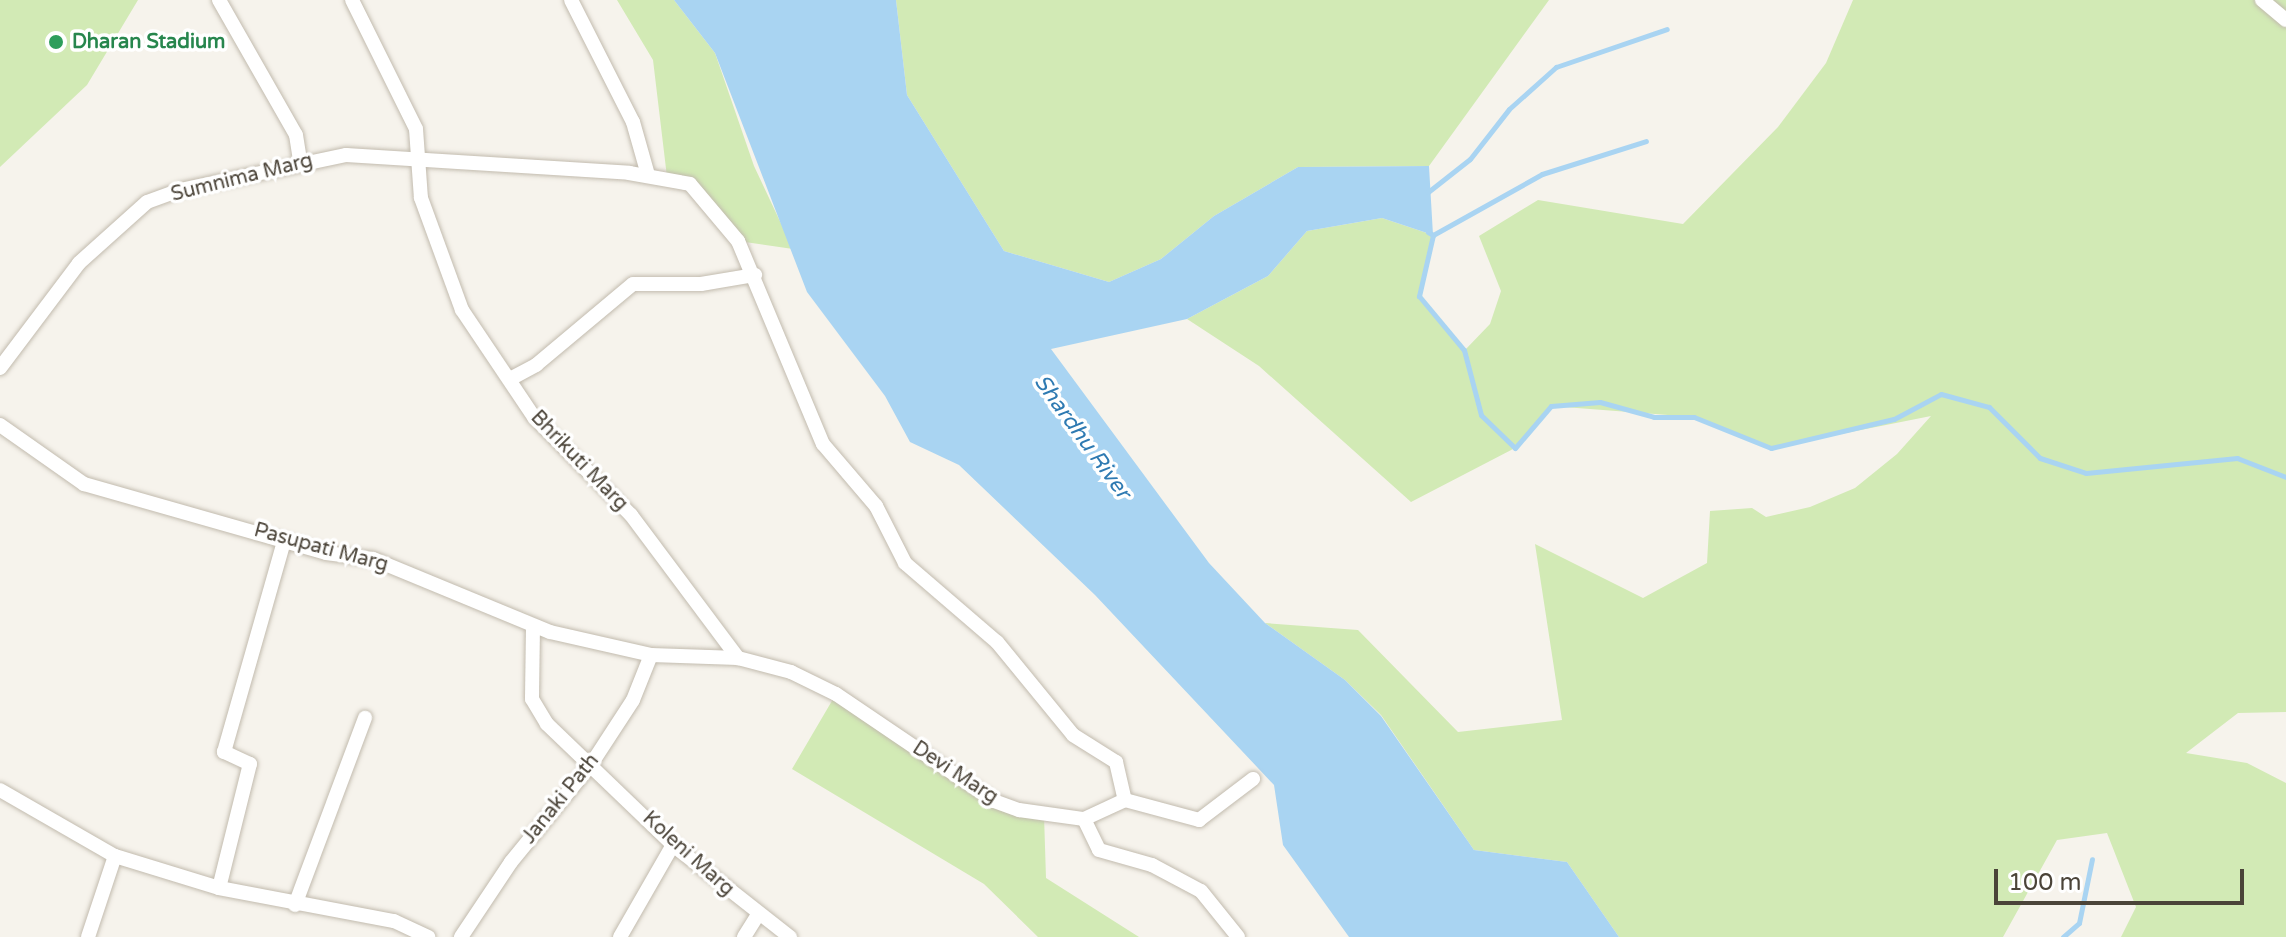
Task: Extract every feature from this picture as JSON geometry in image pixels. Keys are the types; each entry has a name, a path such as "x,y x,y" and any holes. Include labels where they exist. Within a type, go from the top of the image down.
{"street":[{"path":"219,0 296,135 300,161"},
{"name":"Bhrikuti Marg","path":"352,0 416,129 415,160 445,275 534,417 631,515 738,658"},
{"path":"571,0 633,122 648,175"},
{"path":"2262,0 2286,20"},
{"name":"Sumnima Marg","path":"0,368 79,263 147,202 300,161 346,155 648,175 690,184 738,241 755,275 823,444 876,506 905,563 997,642 1073,735 1116,762 1125,800"},
{"path":"510,379 536,365 633,284 701,284 755,275"},
{"name":"Pasupati Marg","path":"0,425 84,484 284,541 373,559 533,626 651,655"},
{"path":"219,888 250,764 224,752 284,541"},
{"name":"Koleni Marg","path":"533,626 532,699 547,724 592,763 673,845 758,915 790,937"},
{"name":"Devi Marg","path":"651,655 738,658 791,672 836,694 994,801 1084,819"},
{"name":"Janaki Path","path":"461,937 511,862 592,763 633,700 651,655"},
{"path":"295,905 365,718"},
{"path":"1238,937 1201,891 1152,865 1099,850 1084,819 1125,800 1199,820 1218,810 1253,779"},
{"path":"0,790 115,856 219,888 295,905 394,921 429,937"},
{"path":"620,937 673,845"},
{"path":"88,937 115,856"},
{"path":"744,937 758,915"}],"green space":[{"name":"Dharan Stadium","path":"0,0 138,0 87,85 0,167"},
{"path":"617,0 674,0 715,53 754,166 793,249 738,241 712,206 667,177 653,60"},
{"path":"896,0 1549,0 1429,166 1298,167 1214,216 1161,259 1109,282 1004,251 907,95"},
{"path":"1853,0 2286,0 2286,712 2238,713 2186,753 2247,763 2286,783 2286,937 2121,937 2136,907 2107,833 2057,840 2003,937 1619,937 1567,862 1474,850 1381,715 1345,680 1265,623 1358,630 1458,732 1562,720 1535,544 1643,598 1707,563 1710,511 1752,508 1766,517 1810,507 1855,488 1897,454 1931,416 1771,448 1694,417 1551,406 1515,448 1411,502 1259,366 1187,319 1268,276 1307,231 1382,218 1433,235 1420,296 1465,350 1490,324 1501,291 1479,236 1538,200 1683,224 1778,127 1826,63"},
{"path":"836,694 966,783 1044,815 1046,878 1139,937 1038,937 984,884 792,769"}],"water":[{"name":"Shardhu River","path":"674,0 896,0 907,95 1004,251 1109,282 1161,259 1214,216 1298,167 1429,166 1433,235 1382,218 1307,231 1268,276 1187,319 1051,349 1209,563 1265,623 1345,680 1381,716 1474,850 1567,862 1619,937 1349,937 1283,845 1274,785 1095,595 959,465 910,442 885,396 807,292 715,53"}],"waterway":[{"path":"1428,192 1470,159 1509,109 1556,67 1667,29"},
{"path":"1433,235 1542,174 1646,141"},
{"path":"1428,232 1433,235 1419,296 1464,350 1481,415 1515,448 1551,406 1600,402 1654,417 1694,417 1771,448 1894,419 1941,394 1989,407 2040,458 2086,473 2237,458 2286,477"},
{"path":"2063,937 2079,923 2092,859"}],"place":[{"name":"Dharan Stadium","path":"56,42"}]}
